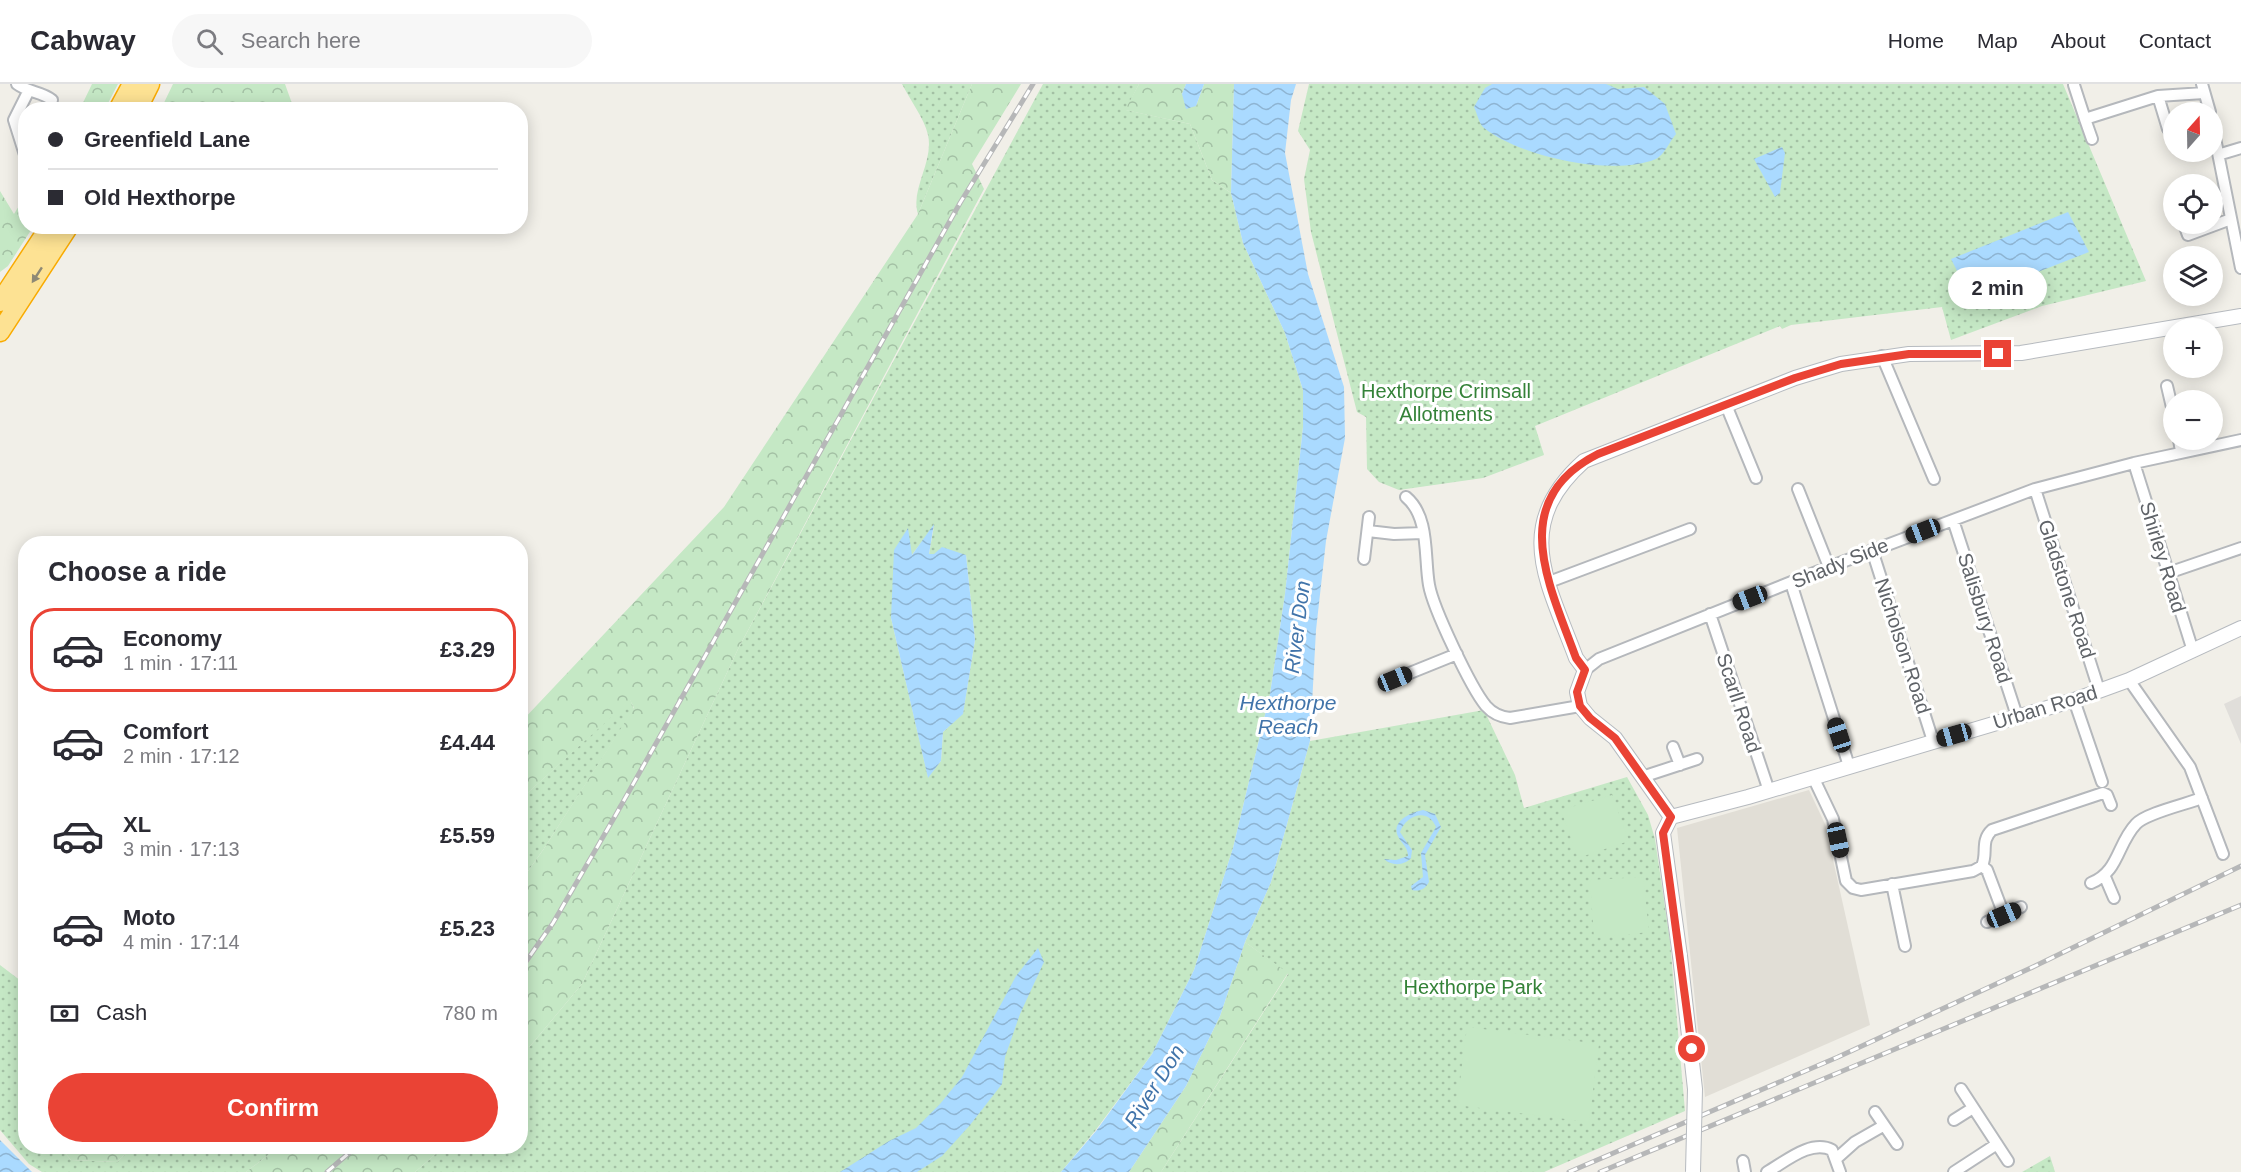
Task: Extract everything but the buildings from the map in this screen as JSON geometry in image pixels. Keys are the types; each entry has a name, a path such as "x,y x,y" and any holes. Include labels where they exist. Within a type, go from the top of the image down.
{"highway":[{"path":"122,102 132,84"},
{"path":"141,102 150,84"},
{"path":"0,302 45,234"},
{"path":"0,332 64,234"}],"street":[{"path":"17,84 28,92 41,93 52,100"},
{"path":"2073,85 2092,139"},
{"path":"2085,119 2158,96 2203,88"},
{"path":"23,102 28,92"},
{"path":"2158,96 2163,112"},
{"path":"18,112 14,120 18,133"},
{"path":"2223,153 2241,148"},
{"path":"2222,162 2241,268"},
{"path":"2223,222 2231,219"},
{"path":"1694,1172 1695,1089 1663,833 1671,817 1615,738 1590,718 1580,706 1577,692 1585,670 1576,658 1541,554 1544,518 1558,487 1572,471 1598,454 1813,372 1882,356 2021,352 2241,316"},
{"path":"1882,356 1934,478"},
{"path":"2167,386 2168,390"},
{"path":"1726,405 1756,478"},
{"name":"Shady Side","path":"1585,670 1599,659 1710,614 2035,489 2134,463 2241,440"},
{"name":"Shirley Road","path":"2134,463 2193,651"},
{"path":"1798,489 1829,567"},
{"name":"Gladstone Road","path":"2035,489 2099,690"},
{"path":"1406,497 1416,507 1423,533 1429,587 1458,654 1487,707 1501,717 1510,718 1580,706"},
{"path":"1364,559 1369,517"},
{"name":"Salisbury Road","path":"1953,520 2017,716"},
{"path":"1549,582 1690,529"},
{"path":"1368,531 1394,534 1423,533"},
{"path":"2168,573 2241,548"},
{"name":"Nicholson Road","path":"1872,550 1933,741"},
{"path":"1791,583 1849,766"},
{"name":"Scarll Road","path":"1710,614 1769,791"},
{"name":"Urban Road","path":"1671,817 1769,791 2074,699 2129,680 2241,628"},
{"path":"1395,679 1458,654"},
{"path":"2129,680 2190,767 2223,854"},
{"path":"2074,699 2102,782"},
{"path":"1673,747 1680,765"},
{"path":"1642,777 1697,759"},
{"path":"1813,777 1833,819 1849,885 1862,890 1973,871 1982,866 1986,855 1984,840 1992,831 2103,793 2107,795 2111,805"},
{"path":"2091,883 2105,877 2139,822 2202,798"},
{"path":"1982,866 1987,870 2004,915"},
{"path":"2105,877 2114,898"},
{"path":"1892,884 1905,946"},
{"path":"1987,922 2021,908"},
{"path":"1961,1089 2008,1161"},
{"path":"1954,1120 1973,1108"},
{"path":"1875,1112 1897,1144"},
{"path":"1836,1159 1855,1142 1883,1126"},
{"path":"1954,1172 1997,1144"},
{"path":"1767,1172 1816,1147 1832,1150 1840,1172"}],"shaded area":[{"path":"2241,696 2241,744 2224,704"},
{"path":"1809,790 1825,824 1870,1025 1705,1097 1677,828"}],"green space":[{"path":"92,84 118,84 109,102 83,102"},
{"path":"173,84 285,84 291,102 164,102"},
{"path":"902,84 972,84 918,214 917,195 928,155 928,135"},
{"path":"972,84 1021,84 972,164 984,189 738,649 582,984 528,1049 528,871 634,708 630,700 528,793 528,715 724,507 918,214"},
{"path":"1043,84 1139,84 1126,110 1190,124 1212,180 1231,193 1243,243 1285,333 1303,390 1303,427 1285,594 1270,694 1233,848 1194,970 1152,1054 1095,1131 1061,1172 415,1172 436,1154 528,1154 528,1049 582,984 738,649","holes":["934,526 929,554 966,555 975,640 963,713 943,732 941,761 928,777 891,618 907,529 911,556"]},
{"path":"1139,84 1186,84 1182,94 1196,106 1204,84 1234,84 1231,193 1212,180 1190,124 1125,110"},
{"name":"Hexthorpe Crimsall Allotments","path":"1309,84 2063,84 2146,281 2042,306 1951,340 1942,307 1791,325 1782,329 1780,326 1535,426 1544,455 1483,478 1399,490 1379,482 1367,469 1366,417 1357,412 1311,232 1304,179 1310,150 1298,131"},
{"path":"0,191 14,214 18,207 18,234 29,234 8,266 0,272"},
{"path":"630,699 634,709 528,871 528,793"},
{"name":"Hexthorpe Park","path":"1484,710 1515,775 1524,808 1627,777 1648,815 1655,839 1670,941 1685,1111 1544,1172 1161,1172 1288,974 1245,942 1271,882 1310,741"},
{"path":"1612,795 1629,841 1578,858 1561,810"},
{"path":"1643,877 1649,932 1594,938 1590,880"},
{"path":"1245,942 1288,973 1161,1172 1129,1172 1186,1086 1220,1016"},
{"path":"0,965 18,979 18,1151 0,1130"},
{"path":"1467,1027 1599,1044 1589,1122 1457,1105"},
{"path":"20,1154 66,1154 71,1160 117,1162 126,1154 270,1154 246,1172 42,1172 29,1164"},
{"path":"66,1154 126,1154 117,1162 71,1160"},
{"path":"270,1154 436,1154 415,1172 246,1172"},
{"path":"2050,1156 2055,1172 2022,1172"}],"water":[{"path":"1186,84 1204,84 1196,106 1186,109 1182,94"},
{"path":"1234,84 1296,84 1291,100 1285,153 1308,274 1344,387 1345,438 1326,541 1316,630 1310,741 1271,882 1245,942 1220,1016 1186,1086 1129,1172 1061,1172 1096,1131 1152,1054 1194,970 1233,848 1270,694 1285,594 1303,427 1303,390 1285,333 1243,243 1231,193"},
{"path":"1492,84 1606,84 1618,89 1644,87 1665,104 1676,134 1659,157 1637,164 1592,165 1543,155 1520,148 1482,126 1474,107 1485,88"},
{"path":"1782,147 1785,153 1780,193 1775,197 1754,159"},
{"path":"2068,212 2089,252 1971,298 1951,259"},
{"path":"934,524 929,554 934,554 942,547 966,555 975,640 963,714 943,732 941,761 928,778 891,618 894,550 908,528 912,555"},
{"path":"1423,810 1435,814 1441,827 1425,855 1429,882 1422,889 1415,891 1411,886 1423,877 1421,853 1436,827 1432,821 1423,815 1417,816 1403,826 1400,832 1412,850 1408,861 1398,864 1384,859 1396,860 1408,856 1397,834 1398,825 1409,815"},
{"path":"1038,948 1044,962 1020,1014 1005,1057 1002,1084 970,1125 942,1156 917,1172 840,1172 889,1141 916,1128 940,1104 962,1077 1016,976"},
{"path":"0,1140 32,1172 0,1172"}],"railway":[{"path":"528,959 553,923 614,818 960,203 1033,84"},
{"path":"1569,1172 1838,1057 2035,966 2241,866"},
{"path":"1600,1172 2241,905"},
{"path":"327,1172 348,1154"}],"route":[{"path":"1692,1049 1663,833 1671,817 1615,738 1590,718 1580,706 1577,692 1585,670 1576,658 1542,560 1541,532 1550,501 1558,487 1572,471 1584,461 1598,454 1813,372 1882,356 1941,353 1998,354"}],"water label":[{"name":"River Don","path":"1297,627"},
{"name":"Hexthorpe Reach","path":"1288,714"},
{"name":"River Don","path":"1154,1086"}]}
